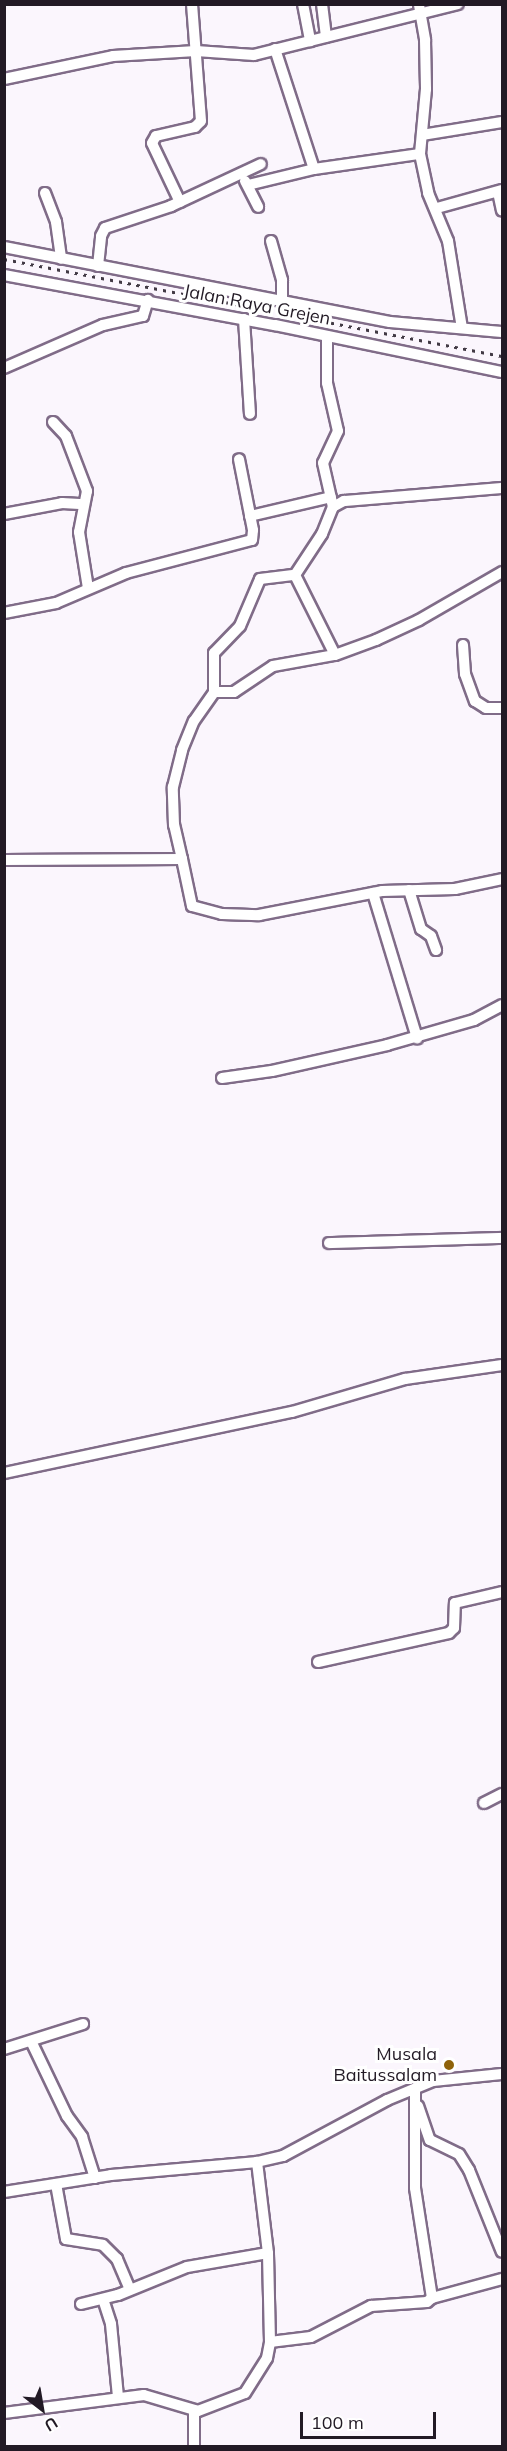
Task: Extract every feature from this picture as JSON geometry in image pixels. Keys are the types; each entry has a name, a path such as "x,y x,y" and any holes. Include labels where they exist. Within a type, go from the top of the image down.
{"street":[{"path":"180,202 152,143 156,136 195,127 201,121 192,4"},
{"path":"303,4 310,41"},
{"path":"322,4 326,37"},
{"path":"4,79 113,56 196,51 244,56 326,37 419,8 458,4"},
{"path":"419,8 426,56 420,154 428,193 436,207 448,240 462,328"},
{"path":"275,50 314,169"},
{"path":"422,135 502,122"},
{"path":"248,185 314,169 420,154"},
{"path":"98,266 101,236 105,228 180,202 261,164"},
{"path":"241,173 258,207"},
{"path":"436,207 500,191 502,212"},
{"path":"45,193 56,222 61,259"},
{"path":"272,241 282,280 282,301"},
{"path":"4,247 390,322 502,332"},
{"name":"Jalan Raya Grejen","path":"4,275 148,300 502,372"},
{"path":"4,368 103,325 143,316 148,300"},
{"path":"244,319 250,414"},
{"path":"295,575 322,534 332,502 323,463 338,431 327,383 327,336"},
{"path":"54,422 62,428 84,483 84,504 79,532 88,588"},
{"path":"4,613 56,603 126,573 250,541 254,534 239,459"},
{"path":"250,516 366,496 441,496 502,488"},
{"path":"4,514 62,503 84,504"},
{"path":"214,692 234,692 273,666 335,655 419,620 502,572"},
{"path":"295,575 267,575 257,583 240,626 214,653 214,692 194,721 173,787 174,825 192,906 222,914 259,915 372,892 455,889 502,879"},
{"path":"295,575 335,655"},
{"path":"463,645 465,674 475,701 486,708 502,708"},
{"path":"4,860 182,860"},
{"path":"409,890 421,929 432,936 436,950"},
{"path":"372,892 417,1038"},
{"path":"222,1078 333,1059 417,1038 474,1020 502,1005"},
{"path":"329,1243 502,1238"},
{"path":"4,1473 292,1413 405,1379 502,1365"},
{"path":"318,1662 449,1633 454,1628 455,1603 502,1592"},
{"path":"484,1803 502,1794"},
{"path":"4,2049 83,2024"},
{"path":"31,2042 68,2116 82,2137 95,2178"},
{"path":"4,2192 95,2178 257,2162 283,2156 387,2100 415,2093 433,2081 502,2074"},
{"path":"415,2093 429,2140 459,2154 469,2170 502,2252"},
{"path":"415,2093 415,2188 432,2298"},
{"path":"4,2414 144,2395 194,2410 218,2406 245,2393 267,2358 270,2342 268,2253 257,2162"},
{"path":"56,2184 66,2239 103,2245 117,2259 130,2289"},
{"path":"81,2304 103,2299 188,2267 268,2253"},
{"path":"270,2342 311,2337 371,2306 427,2302 432,2298 502,2279"},
{"path":"103,2299 111,2324 118,2397"},
{"path":"194,2410 194,2446"}],"railway":[{"path":"4,259 502,356"}],"place":[{"name":"Musala Baitussalam","path":"449,2065"}]}
